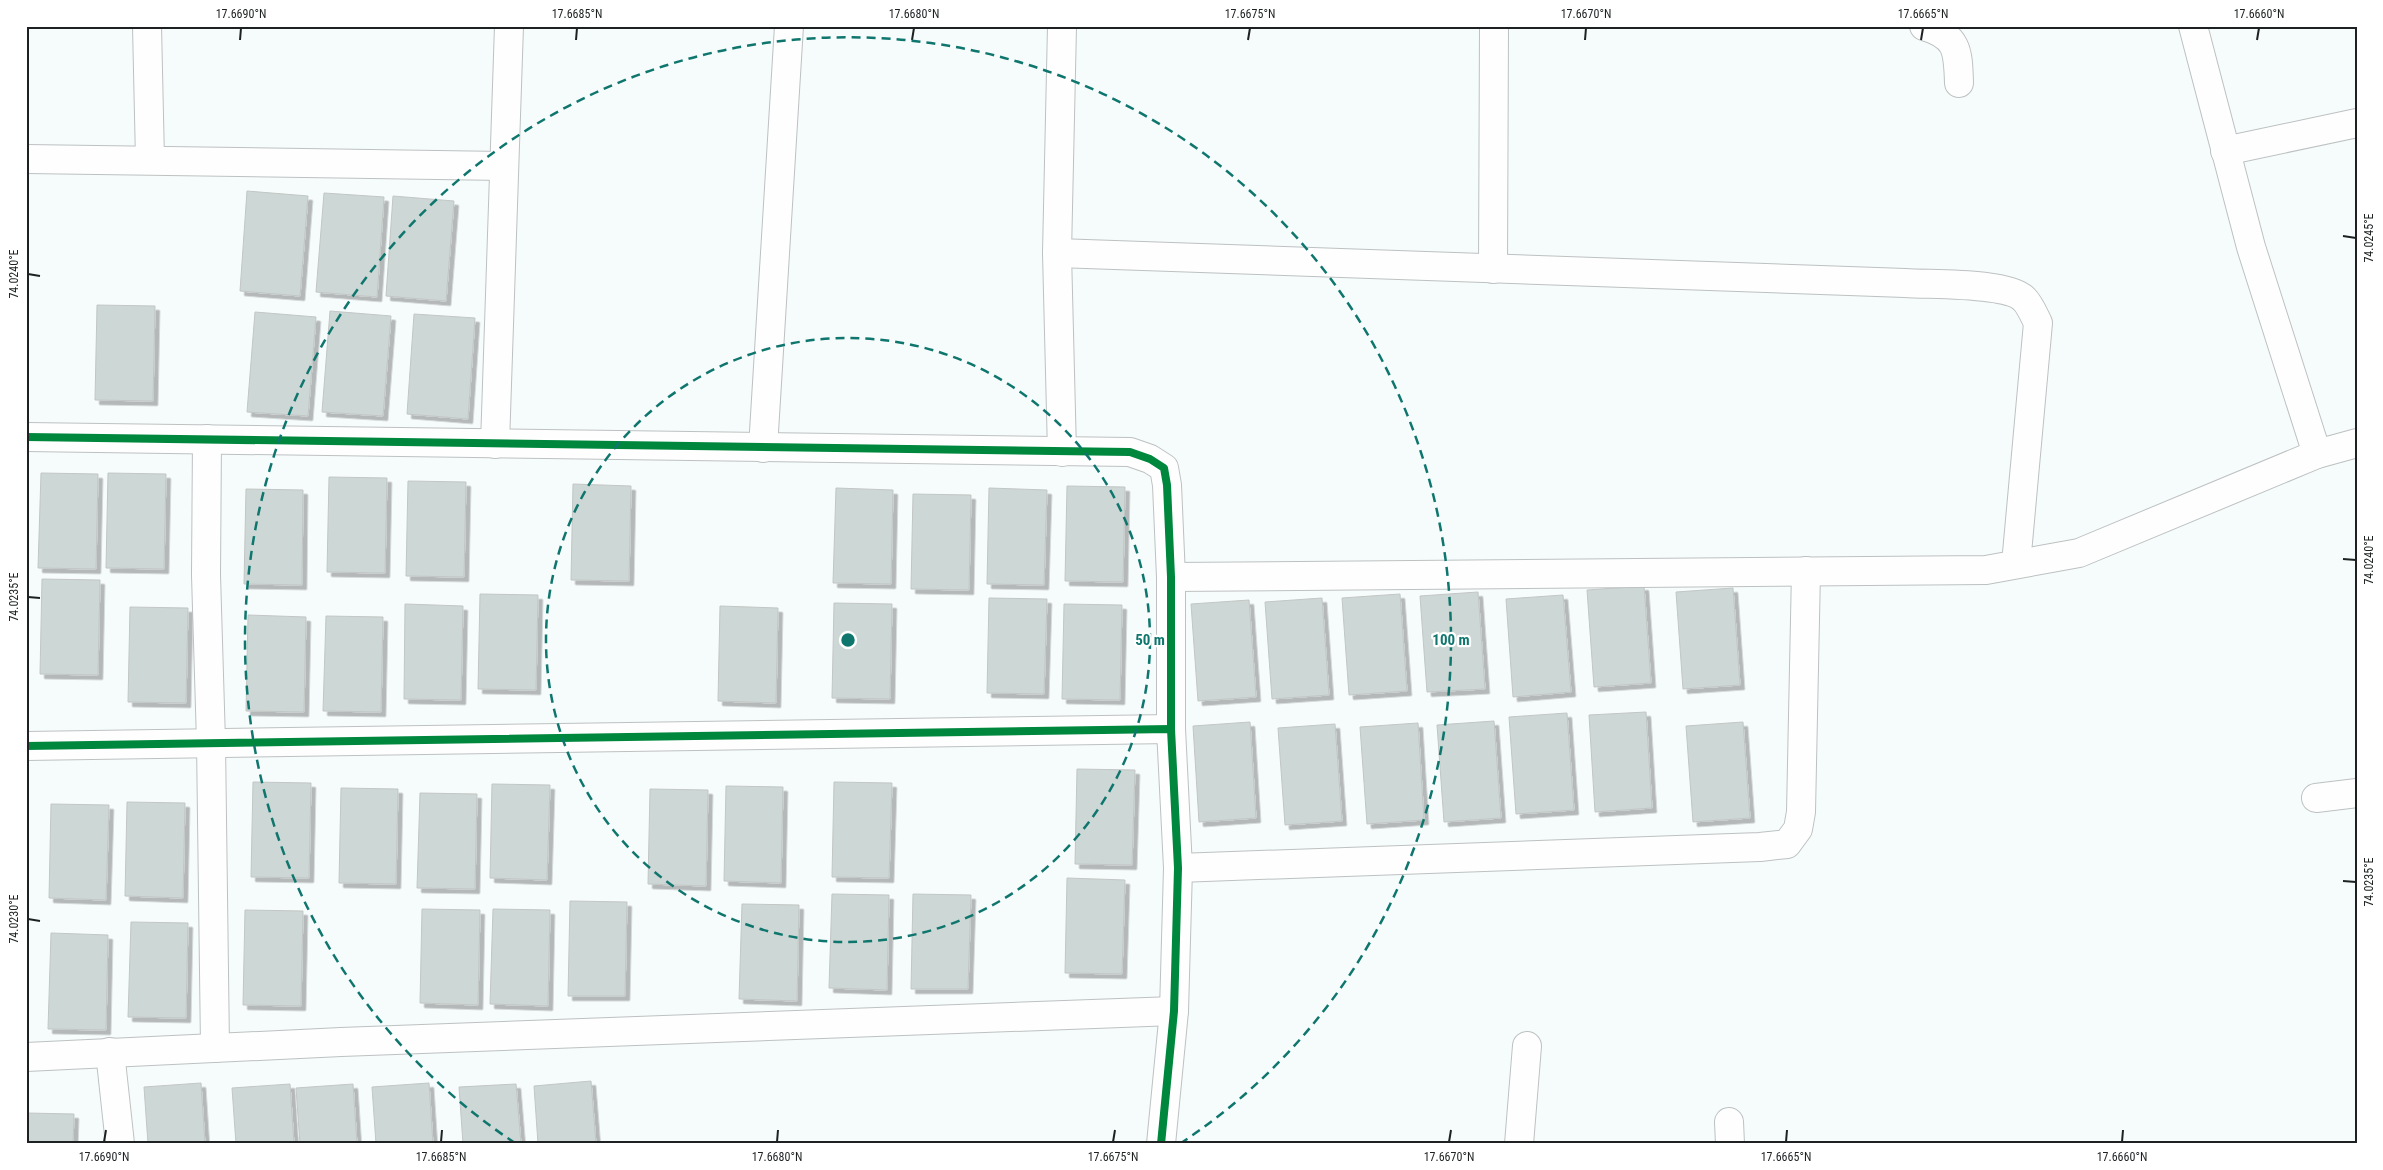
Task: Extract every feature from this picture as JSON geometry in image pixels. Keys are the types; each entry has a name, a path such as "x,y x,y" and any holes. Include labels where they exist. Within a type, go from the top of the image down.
{"street":[{"path":"147,26 150,160"},
{"path":"495,444 509,26"},
{"path":"763,448 789,26"},
{"path":"1062,26 1057,253 1062,452"},
{"path":"1493,268 1494,26"},
{"path":"1924,26 1942,32 1958,52 1960,83"},
{"path":"2193,26 2251,247 2318,454"},
{"path":"2225,151 2357,123"},
{"path":"26,159 504,166"},
{"path":"1057,253 1905,283 1992,288 2012,292 2025,300 2038,323 2016,564"},
{"path":"26,437 1130,452 1150,458 1164,468 1167,485 1171,576 1171,729 1178,868 1174,1011 1161,1144"},
{"path":"207,439 206,575 211,742 215,1048"},
{"path":"1171,576 1986,570 2079,553 2318,454 2357,443"},
{"path":"1178,868 1760,847 1787,844 1798,829 1801,812 1806,571"},
{"path":"26,746 1171,729"},
{"path":"2316,798 2357,793"},
{"path":"26,1057 110,1052 1174,1011"},
{"path":"1518,1144 1527,1046"},
{"path":"110,1052 120,1144"}],"building":[{"path":"247,191 308,196 300,296 240,291"},
{"path":"324,193 384,197 377,297 316,292"},
{"path":"393,196 454,201 446,301 386,296"},
{"path":"97,305 155,306 153,401 95,400"},
{"path":"330,311 391,316 383,416 322,412"},
{"path":"255,312 316,317 308,416 247,412"},
{"path":"414,314 475,318 468,419 407,414"},
{"path":"41,473 98,474 96,569 38,568"},
{"path":"108,473 166,474 164,569 106,568"},
{"path":"329,477 387,478 385,573 327,572"},
{"path":"408,481 466,482 464,577 406,576"},
{"path":"573,484 631,486 629,581 571,580"},
{"path":"1067,486 1125,487 1123,582 1065,581"},
{"path":"836,488 893,490 891,584 833,583"},
{"path":"989,488 1047,490 1044,585 987,584"},
{"path":"246,489 303,490 302,585 244,584"},
{"path":"913,494 971,495 969,590 911,589"},
{"path":"42,579 100,580 98,675 40,674"},
{"path":"1644,586 1651,683 1594,687 1587,590"},
{"path":"1733,588 1740,685 1683,689 1676,592"},
{"path":"1478,592 1485,689 1427,692 1420,596"},
{"path":"480,594 538,595 536,690 478,689"},
{"path":"1400,594 1407,691 1349,695 1342,598"},
{"path":"1563,595 1571,692 1513,697 1506,599"},
{"path":"989,598 1047,599 1044,694 987,693"},
{"path":"1322,598 1329,695 1272,699 1265,602"},
{"path":"1249,600 1256,697 1198,701 1191,604"},
{"path":"834,603 892,604 890,699 832,698"},
{"path":"405,604 463,606 461,700 404,699"},
{"path":"1064,604 1122,605 1120,700 1062,699"},
{"path":"720,606 778,608 776,703 718,701"},
{"path":"130,607 188,608 186,703 128,702"},
{"path":"248,615 306,617 304,712 246,711"},
{"path":"326,616 383,617 381,712 323,711"},
{"path":"1646,712 1652,808 1595,812 1589,715"},
{"path":"1567,713 1574,810 1516,814 1509,717"},
{"path":"1494,721 1501,818 1444,822 1437,725"},
{"path":"1250,722 1256,818 1199,822 1193,726"},
{"path":"1743,722 1750,818 1693,822 1686,726"},
{"path":"1418,723 1424,820 1367,824 1360,727"},
{"path":"1335,724 1342,821 1285,825 1278,728"},
{"path":"1077,769 1135,770 1132,865 1075,864"},
{"path":"253,782 311,783 309,878 251,877"},
{"path":"834,782 892,783 889,878 832,877"},
{"path":"492,784 550,785 547,880 490,878"},
{"path":"726,786 783,787 781,883 724,881"},
{"path":"341,788 398,789 396,884 339,883"},
{"path":"650,789 708,790 706,886 648,884"},
{"path":"420,793 477,794 475,889 417,888"},
{"path":"127,802 185,803 183,898 125,896"},
{"path":"51,804 109,805 106,900 49,898"},
{"path":"1067,878 1125,880 1122,974 1065,973"},
{"path":"832,894 889,895 887,990 829,988"},
{"path":"913,894 971,895 968,989 911,989"},
{"path":"570,901 627,902 625,996 568,996"},
{"path":"742,904 799,905 797,1001 739,999"},
{"path":"422,909 480,910 478,1005 420,1003"},
{"path":"493,909 550,910 548,1006 490,1004"},
{"path":"245,910 303,911 301,1006 243,1005"},
{"path":"131,922 188,923 186,1018 128,1017"},
{"path":"51,933 108,935 106,1030 48,1029"},
{"path":"591,1081 596,1144 538,1144 534,1086"},
{"path":"201,1083 205,1144 148,1144 144,1087"},
{"path":"429,1083 433,1144 376,1144 372,1087"},
{"path":"290,1084 294,1144 236,1144 232,1088"},
{"path":"353,1084 357,1144 300,1144 296,1088"},
{"path":"516,1084 521,1144 463,1144 459,1087"},
{"path":"26,1113 74,1114 73,1144 26,1144"}],"cycle path":[{"path":"26,437 1130,452 1150,459 1164,468 1167,485 1171,577 1171,729"},
{"path":"26,746 1171,729 1178,868 1174,1011 1161,1144"}]}
